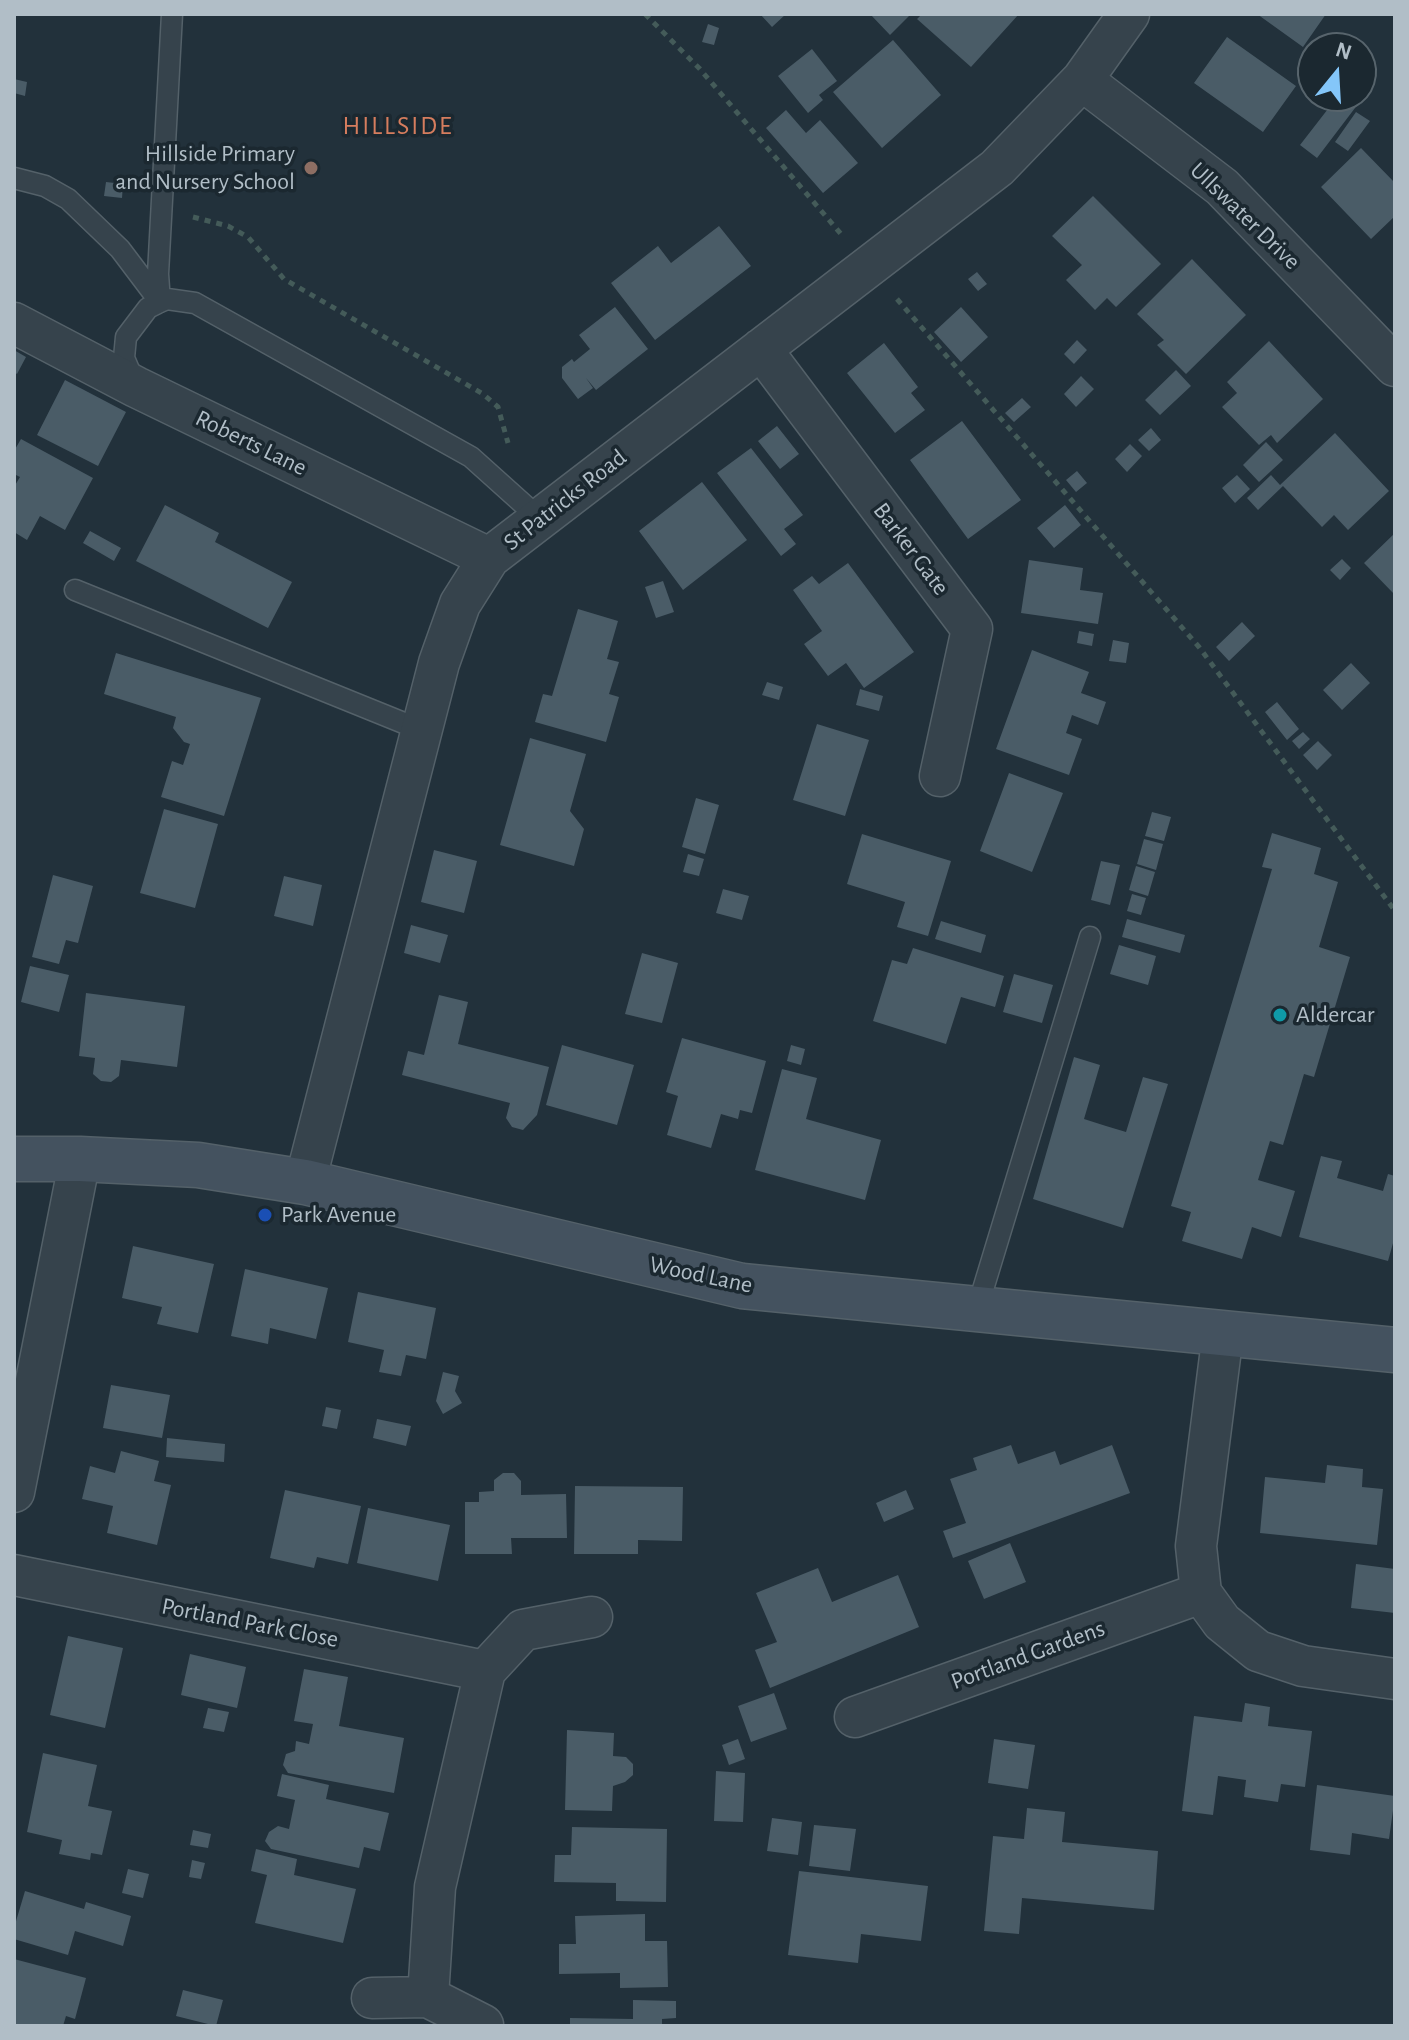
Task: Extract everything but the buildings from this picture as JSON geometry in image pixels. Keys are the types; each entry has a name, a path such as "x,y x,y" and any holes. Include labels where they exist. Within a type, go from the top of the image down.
{"street":[{"name":"St Patricks Road","path":"305,1182 439,663 460,604 489,558 532,513 761,349 997,168 1082,80 1129,14"},
{"name":"Ullswater Drive","path":"1082,80 1222,187 1395,366"},
{"name":"Roberts Lane","path":"14,323 136,387 489,558"},
{"name":"Barker Gate","path":"761,349 972,629 940,776"},
{"name":"Wood Lane","path":"14,1159 198,1165 305,1182 742,1286 1395,1350"},
{"path":"14,1492 80,1159"},
{"path":"1223,1333 1196,1546 1201,1593 1222,1622 1258,1651 1303,1666 1395,1679"},
{"name":"Portland Park Close","path":"14,1575 485,1671"},
{"name":"Portland Gardens","path":"855,1717 1201,1593"},
{"path":"428,1997 435,1887 485,1671 523,1630 592,1617"},
{"path":"372,1998 428,1997 483,2025"}],"lane":[{"path":"160,302 158,274 172,14"},
{"path":"14,178 45,186 68,199 120,249 160,302"},
{"path":"136,387 124,358 126,337 148,308 160,302 167,299 195,303 471,457 532,513"},
{"path":"75,590 421,730"},
{"path":"977,1309 1090,937"}],"path":[{"path":"645,14 699,68 1199,647 1395,911"},
{"path":"162,213 210,219 248,237 284,279 483,394 498,407 532,513"}],"place":[{"name":"Hillside Primary and Nursery School","path":"311,168"},
{"name":"Aldercar","path":"1280,1015"},
{"name":"Park Avenue","path":"265,1215"}],"district":[{"name":"HILLSIDE","path":"398,126"}]}
